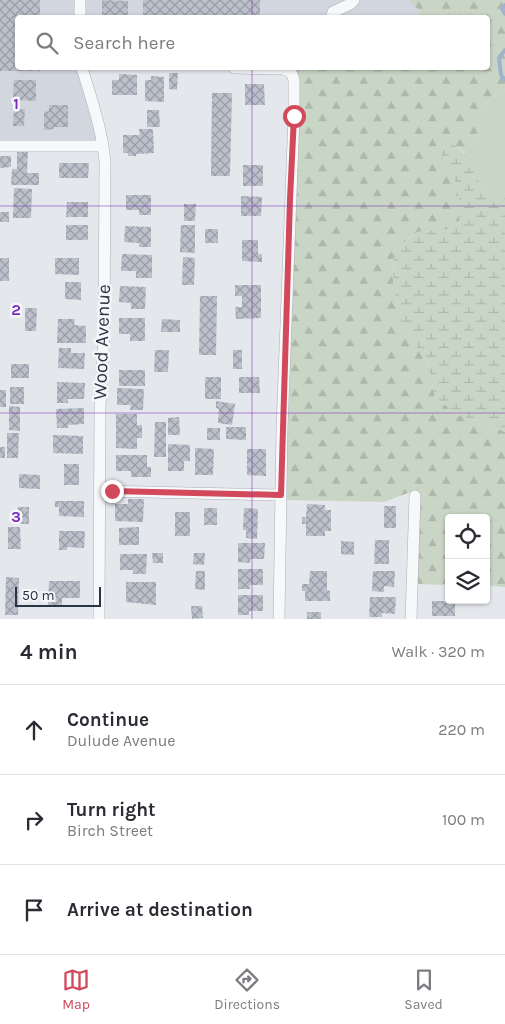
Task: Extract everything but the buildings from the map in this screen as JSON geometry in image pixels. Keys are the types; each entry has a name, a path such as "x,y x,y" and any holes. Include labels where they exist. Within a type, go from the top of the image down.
{"street":[{"path":"80,0 80,15"},
{"path":"332,15 333,12 354,0"},
{"name":"Wood Avenue","path":"83,70 95,111 105,162 98,619"},
{"path":"279,619 294,70"},
{"path":"0,146 102,146"},
{"path":"100,491 281,495"},
{"path":"411,619 415,496"}],"shaded area":[{"path":"0,0 408,0 420,11 420,15 15,15 15,70 84,70 102,142 0,146"}],"green space":[{"path":"408,0 505,0 505,88 486,104 481,113 476,138 464,153 454,144 442,154 458,187 460,229 417,232 394,250 393,286 404,326 428,364 435,397 458,415 486,423 505,432 505,587 490,585 490,514 445,514 445,585 412,584 416,490 384,502 284,500 294,70 490,70 490,15 420,15 420,11"},
{"path":"505,88 505,198 496,202 482,189 464,153 476,138 481,113 486,104"},
{"path":"454,144 468,158 482,189 496,202 505,198 505,432 486,423 458,415 435,397 428,364 404,326 393,287 394,250 417,232 460,228 458,187 441,155 445,146"}],"waterway":[{"path":"505,5 502,9 505,14"},
{"path":"505,50 499,58 501,75 505,80"}],"route":[{"path":"112,491 281,495 286,301 294,116"}]}
